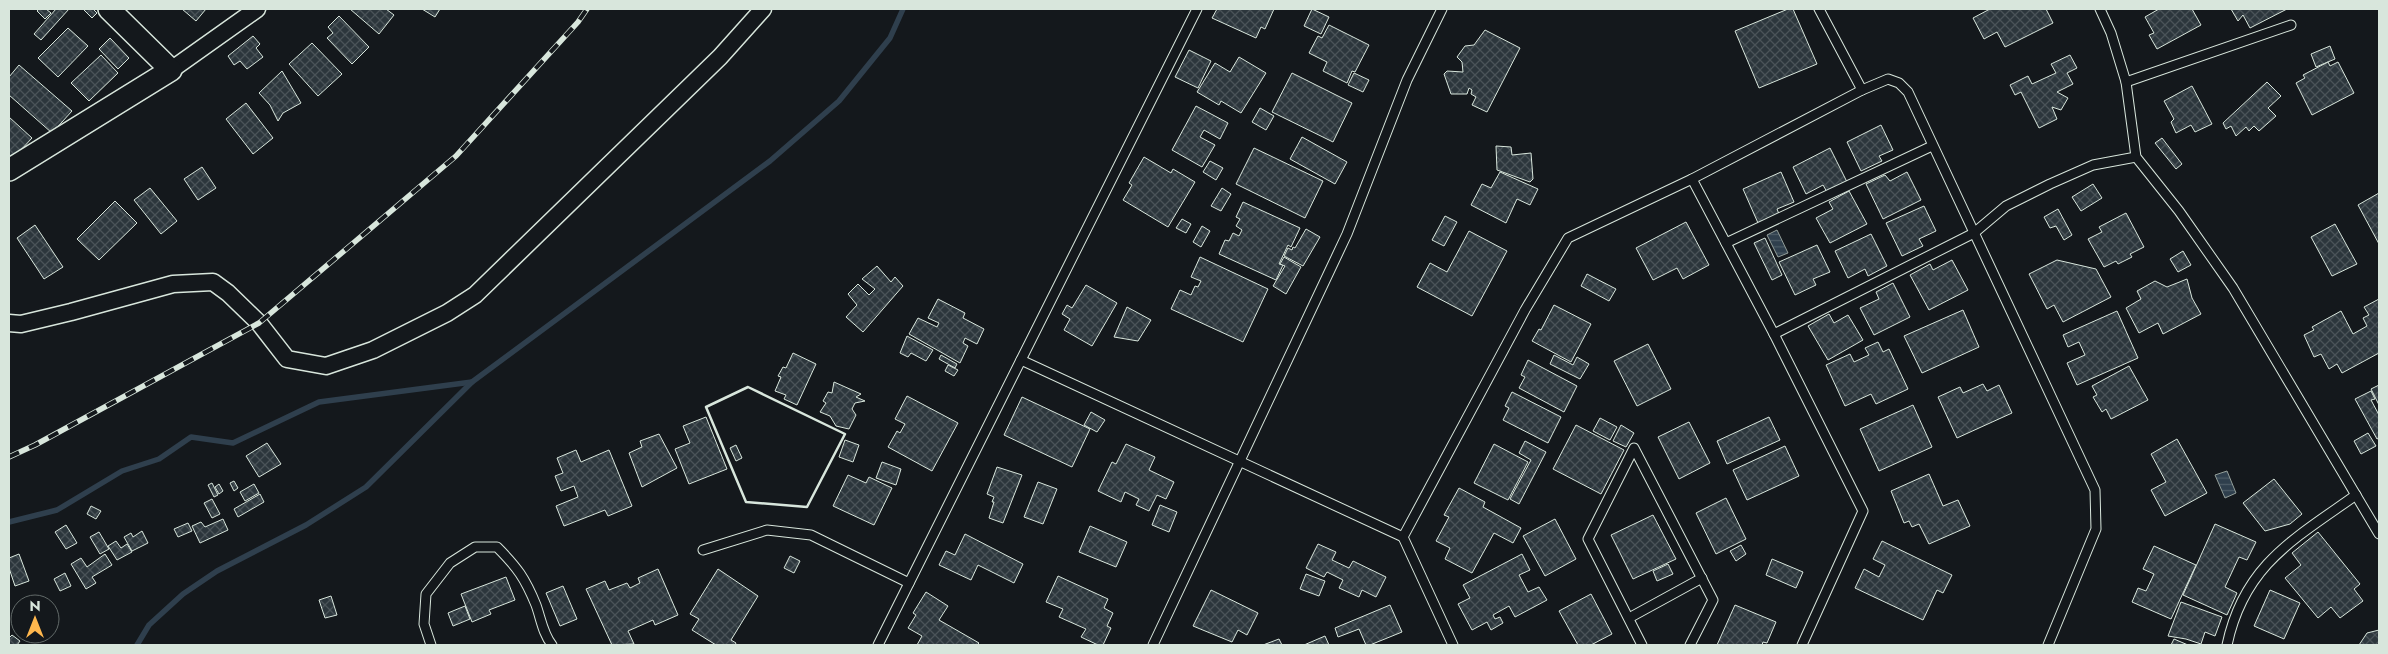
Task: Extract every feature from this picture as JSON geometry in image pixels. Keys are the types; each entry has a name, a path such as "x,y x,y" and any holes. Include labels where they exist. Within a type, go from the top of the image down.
{"street":[{"path":"109,9 171,70"},
{"path":"9,170 171,70 258,9"},
{"path":"9,323 21,324 172,284 213,282 228,293 258,323 287,359 326,366 373,350 447,313 475,295 720,57 763,9"}],"lane":[{"path":"878,645 1198,9"},
{"path":"1153,645 1347,234 1407,80 1442,9"},
{"path":"1819,9 1862,90"},
{"path":"2100,9 2111,33 2126,82 2136,156 2179,211 2233,288 2379,534"},
{"path":"2126,82 2291,25"},
{"path":"1403,537 1525,310 1568,238 1692,179 1862,90 1888,79 1899,83 1908,92 2095,490 2096,529 2048,645"},
{"path":"1726,243 1932,146"},
{"path":"1774,334 1974,233 2006,206 2050,184 2093,165 2136,156"},
{"path":"1692,179 1774,334 1863,511 1802,645"},
{"path":"1021,360 1403,537 1453,645"},
{"path":"1642,645 1588,539 1634,448 1712,600 1690,645"},
{"path":"2227,645 2230,628 2251,584 2260,570 2286,545 2356,495"},
{"path":"703,550 766,530 812,535 909,583"},
{"path":"431,645 424,624 426,594 450,563 475,547 497,547 519,568 548,640 552,645"},
{"path":"1629,618 1702,578"}],"water":[{"path":"1777,230 1788,253 1778,257 1767,235"},
{"path":"2227,471 2236,493 2225,498 2215,475"}],"building":[{"path":"39,9 46,9 51,13 45,19 37,11"},
{"path":"56,9 69,9 41,40 34,34"},
{"path":"83,9 93,9 97,13 92,18"},
{"path":"182,9 206,9 196,21"},
{"path":"350,9 386,9 394,15 379,34"},
{"path":"422,9 440,9 435,17"},
{"path":"1217,9 1274,9 1265,29 1261,27 1256,38 1212,18"},
{"path":"1312,9 1329,17 1321,34 1304,26"},
{"path":"1788,9 1793,9 1817,64 1759,88 1735,31"},
{"path":"1990,9 2046,9 2053,23 2005,47 1997,32 1984,39 1973,18"},
{"path":"2159,9 2192,9 2201,25 2157,49 2149,35 2154,33 2145,17"},
{"path":"2231,9 2287,9 2250,28 2243,15 2238,21"},
{"path":"339,16 369,47 352,64 327,38 333,33 328,27"},
{"path":"1329,25 1369,45 1355,72 1352,71 1347,83 1323,71 1327,62 1309,53 1318,36 1322,38"},
{"path":"68,28 88,46 58,77 38,58"},
{"path":"1485,30 1520,48 1487,112 1472,105 1476,97 1471,94 1472,90 1469,88 1467,94 1451,94 1444,74 1447,71 1463,72 1462,62 1457,57 1465,46 1474,45"},
{"path":"253,36 260,44 256,48 263,57 247,69 240,61 234,65 228,56"},
{"path":"110,38 129,58 118,69 99,49"},
{"path":"312,43 342,74 318,96 289,64"},
{"path":"2330,46 2335,59 2316,67 2311,54"},
{"path":"1189,50 1211,61 1198,88 1175,77"},
{"path":"101,55 118,73 89,101 71,83"},
{"path":"2070,55 2077,68 2067,73 2073,84 2057,92 2068,98 2061,110 2052,107 2057,119 2039,128 2021,92 2015,95 2010,85 2028,76 2032,84 2056,73 2051,64"},
{"path":"1239,57 1266,73 1241,113 1221,101 1219,105 1197,92 1215,63 1230,72"},
{"path":"2328,62 2330,66 2338,62 2354,93 2312,115 2296,83 2305,78 2303,75"},
{"path":"19,65 72,111 52,133 9,95 9,77"},
{"path":"282,71 301,103 283,113 278,121 270,105 259,93"},
{"path":"1292,73 1352,103 1333,142 1272,112"},
{"path":"1354,73 1369,80 1363,92 1348,85"},
{"path":"2267,82 2281,96 2268,108 2276,116 2259,131 2254,126 2249,131 2246,127 2236,136 2231,126 2226,129 2223,123"},
{"path":"2192,86 2212,124 2195,132 2191,125 2176,133 2171,122 2174,119 2164,101"},
{"path":"246,103 273,138 253,154 226,119"},
{"path":"1196,106 1228,123 1220,139 1204,130 1200,137 1215,145 1202,167 1172,150"},
{"path":"1260,108 1274,116 1266,130 1252,122"},
{"path":"9,117 32,138 9,163"},
{"path":"1881,125 1893,150 1879,156 1882,161 1861,171 1847,142"},
{"path":"1302,137 1347,162 1335,184 1290,159"},
{"path":"2162,138 2182,164 2176,169 2155,143"},
{"path":"1496,146 1511,147 1512,155 1531,153 1533,179 1530,182 1497,170"},
{"path":"1254,148 1323,181 1305,218 1236,184"},
{"path":"1830,148 1847,182 1827,192 1823,185 1806,194 1793,167"},
{"path":"1144,157 1171,173 1173,169 1195,182 1168,227 1123,200 1132,185 1129,183"},
{"path":"1210,161 1223,168 1216,180 1203,172"},
{"path":"202,167 216,188 198,200 184,179"},
{"path":"1500,172 1538,189 1530,205 1517,199 1506,223 1471,205 1482,184 1491,188"},
{"path":"1781,172 1794,202 1777,209 1779,214 1758,223 1743,189"},
{"path":"1907,172 1921,200 1883,219 1866,184 1885,175 1890,181"},
{"path":"2093,184 2102,198 2081,211 2072,197"},
{"path":"150,188 177,221 161,234 134,200"},
{"path":"1222,188 1231,194 1221,211 1211,206"},
{"path":"1849,191 1867,224 1830,243 1816,218 1833,209 1829,202"},
{"path":"2379,193 2379,244 2358,205"},
{"path":"115,201 137,223 99,260 77,239"},
{"path":"1243,202 1300,228 1291,247 1288,245 1279,264 1283,265 1276,280 1219,254 1225,240 1229,241 1233,233 1239,236 1242,230 1236,226 1240,219 1236,217"},
{"path":"1924,206 1936,231 1919,239 1923,246 1902,256 1886,223"},
{"path":"2058,209 2072,235 2064,240 2056,226 2050,228 2044,217"},
{"path":"2126,213 2144,247 2130,254 2132,257 2118,264 2116,261 2104,267 2088,239 2102,232 2099,227"},
{"path":"1445,216 1457,222 1444,246 1432,240"},
{"path":"1182,219 1191,224 1186,233 1176,228"},
{"path":"1686,222 1709,265 1683,279 1677,268 1653,280 1636,248"},
{"path":"2335,224 2357,264 2332,276 2311,237"},
{"path":"35,225 63,267 44,279 17,238"},
{"path":"1202,226 1210,231 1201,247 1193,242"},
{"path":"1306,229 1320,237 1303,266 1284,256 1288,248 1292,250 1293,247 1295,248"},
{"path":"1469,231 1507,251 1472,316 1417,287 1430,263 1447,272"},
{"path":"1871,234 1887,266 1868,276 1865,269 1848,278 1835,251"},
{"path":"1765,238 1782,275 1772,280 1754,243"},
{"path":"1817,245 1830,272 1813,279 1816,285 1795,295 1779,262"},
{"path":"2183,251 2191,265 2178,272 2170,259"},
{"path":"1200,257 1268,289 1243,342 1171,309 1180,290 1191,295 1195,286 1198,287 1201,281 1191,277"},
{"path":"1284,257 1301,267 1286,294 1273,286 1285,266 1280,264"},
{"path":"1952,260 1968,290 1929,310 1910,275 1930,264 1933,270"},
{"path":"2057,260 2096,269 2111,297 2063,322 2054,305 2047,309 2029,274"},
{"path":"877,266 891,282 895,277 903,286 863,332 846,317 857,305 848,294 858,284 869,295 875,289 862,279"},
{"path":"1587,274 1616,289 1609,301 1581,286"},
{"path":"2187,279 2192,298 2201,314 2163,334 2158,323 2139,333 2126,308 2141,299 2137,291 2155,281 2167,287"},
{"path":"1893,283 1910,317 1874,335 1860,308 1879,299 1876,292"},
{"path":"1086,285 1117,303 1092,346 1064,330 1070,319 1062,314 1067,305 1072,308"},
{"path":"938,299 965,313 963,318 984,329 977,344 965,338 963,343 968,346 960,363 909,334 918,318 937,327 939,323 928,318"},
{"path":"2379,299 2379,353 2342,373 2337,364 2329,369 2321,354 2314,357 2304,335 2314,330 2312,327 2341,311 2353,334 2367,326 2363,318 2369,315 2364,307"},
{"path":"1554,305 1591,324 1571,362 1532,341 1539,329 1541,330"},
{"path":"1127,307 1151,320 1138,341 1114,337"},
{"path":"1963,310 1979,347 1922,373 1904,336"},
{"path":"2117,311 2138,358 2077,385 2067,363 2085,355 2079,342 2068,347 2063,335"},
{"path":"1829,314 1834,323 1848,315 1863,340 1828,360 1808,326"},
{"path":"907,336 933,350 926,361 911,353 908,357 900,353"},
{"path":"1878,342 1883,352 1889,349 1908,389 1876,404 1871,394 1845,406 1826,365 1850,354 1854,362 1869,355 1865,348"},
{"path":"1648,344 1671,389 1637,406 1614,361"},
{"path":"793,353 816,364 797,405 784,399 786,395 775,391 781,377 778,376 783,367 786,368"},
{"path":"941,355 957,364 955,368 939,359"},
{"path":"1554,355 1573,365 1577,357 1589,364 1580,379 1550,364"},
{"path":"1528,360 1577,386 1564,412 1519,388 1525,377 1521,375"},
{"path":"948,365 958,370 954,376 945,371"},
{"path":"2129,366 2148,400 2111,419 2106,409 2102,412 2093,397 2097,395 2092,386"},
{"path":"834,382 861,394 856,397 865,401 855,403 852,409 856,415 849,429 836,426 830,416 820,412 826,403 823,401 828,392 832,393"},
{"path":"1983,384 1987,391 1999,385 2012,413 1957,438 1938,397 1960,387 1963,393"},
{"path":"2379,385 2379,405 2371,389"},
{"path":"2371,391 2375,399 2371,400 2379,415 2379,438 2377,439 2355,399"},
{"path":"1512,392 1561,417 1548,443 1503,420 1509,408 1505,406"},
{"path":"907,396 958,423 932,471 888,447 897,431 900,433 905,424 895,419"},
{"path":"1022,397 1090,429 1072,467 1004,435"},
{"path":"1913,405 1932,447 1879,471 1860,429"},
{"path":"1091,412 1105,420 1097,432 1084,425"},
{"path":"706,417 727,469 689,484 675,449 690,443 683,426"},
{"path":"1769,417 1780,440 1727,464 1717,441"},
{"path":"1600,418 1617,427 1610,440 1593,431"},
{"path":"1689,422 1710,463 1679,479 1658,437"},
{"path":"1576,425 1624,450 1601,494 1553,469"},
{"path":"1621,425 1634,433 1626,447 1613,441"},
{"path":"2368,433 2376,446 2361,454 2354,441"},
{"path":"659,434 677,468 642,487 629,453 642,447 640,441"},
{"path":"2177,439 2207,493 2165,516 2151,490 2166,482 2151,454"},
{"path":"845,440 859,445 853,462 839,457"},
{"path":"1525,441 1546,452 1519,504 1510,499 1531,460 1519,453"},
{"path":"267,443 281,464 259,477 246,456"},
{"path":"1126,444 1155,457 1149,470 1174,482 1166,499 1157,495 1149,511 1136,505 1139,499 1125,492 1121,502 1098,491 1112,462 1116,464"},
{"path":"1494,444 1528,462 1508,500 1474,483"},
{"path":"736,445 742,458 736,461 730,448"},
{"path":"1785,446 1799,476 1747,500 1733,470"},
{"path":"576,450 581,462 609,450 632,506 608,516 605,510 564,526 556,506 578,497 574,486 561,491 555,476 563,473 557,458"},
{"path":"882,462 901,469 896,485 876,478"},
{"path":"997,467 1022,475 1003,523 989,518 994,497 987,494"},
{"path":"1929,474 1943,506 1958,500 1970,526 1929,544 1919,524 1912,527 1909,521 1904,523 1891,491"},
{"path":"848,475 866,483 869,477 892,488 874,525 833,506"},
{"path":"2274,479 2302,514 2290,524 2265,531 2243,503"},
{"path":"234,481 238,488 234,491 230,483"},
{"path":"1038,482 1057,489 1043,524 1024,517"},
{"path":"212,483 218,495 214,497 208,485"},
{"path":"219,484 223,491 219,494 215,487"},
{"path":"254,484 259,493 245,501 240,492"},
{"path":"1459,488 1485,502 1483,507 1521,528 1513,543 1494,533 1472,573 1445,559 1450,548 1436,541 1449,517 1444,515"},
{"path":"260,494 264,502 238,517 234,509"},
{"path":"1726,498 1746,539 1716,554 1696,513"},
{"path":"212,499 220,514 212,518 204,503"},
{"path":"1160,505 1177,512 1169,532 1152,525"},
{"path":"91,506 101,511 96,519 87,514"},
{"path":"1653,515 1676,559 1633,579 1611,535"},
{"path":"223,519 228,530 200,543 192,526 201,522 205,527"},
{"path":"1555,519 1576,559 1545,576 1523,536"},
{"path":"188,523 192,531 178,537 174,529"},
{"path":"2215,524 2256,542 2247,560 2239,557 2225,587 2237,593 2227,615 2183,595"},
{"path":"66,525 77,543 66,549 55,532"},
{"path":"1090,526 1127,542 1116,567 1079,552"},
{"path":"142,531 148,543 132,551 124,537 131,533 133,537"},
{"path":"99,532 109,549 100,554 90,537"},
{"path":"2318,532 2360,584 2354,589 2363,601 2340,618 2331,607 2318,618 2285,578 2301,565 2292,553"},
{"path":"965,534 1023,564 1014,583 978,565 971,580 939,565 946,551 955,555"},
{"path":"116,541 121,548 127,544 132,552 117,560 108,546"},
{"path":"1882,541 1952,575 1943,593 1937,590 1923,620 1855,588 1864,569 1879,577 1885,565 1873,559"},
{"path":"1318,544 1336,552 1332,560 1349,568 1353,561 1386,577 1376,597 1362,590 1359,597 1339,588 1343,580 1327,572 1324,577 1306,568"},
{"path":"1741,545 1746,554 1736,561 1730,551"},
{"path":"2154,546 2196,565 2171,619 2132,602 2138,588 2146,591 2154,574 2143,569"},
{"path":"19,554 29,581 15,586 9,568 9,558"},
{"path":"105,554 112,565 92,577 96,583 86,589 71,564 81,558 87,567"},
{"path":"1522,554 1530,570 1519,575 1528,592 1539,587 1547,600 1515,617 1509,606 1493,615 1495,619 1500,617 1503,623 1491,630 1487,622 1472,630 1458,604 1470,598 1463,585"},
{"path":"790,556 800,561 794,573 784,568"},
{"path":"1772,559 1803,572 1796,588 1766,575"},
{"path":"1668,564 1673,574 1657,581 1653,571"},
{"path":"658,569 678,615 655,625 653,620 628,631 634,644 612,645 586,589 605,581 609,590 627,583 630,588 640,583 638,578"},
{"path":"718,569 758,596 731,640 736,643 735,645 716,645 692,630 699,619 690,614"},
{"path":"65,573 71,586 60,591 54,579"},
{"path":"1306,574 1325,581 1319,596 1300,589"},
{"path":"1058,576 1108,599 1104,608 1113,613 1107,626 1111,628 1103,645 1098,645 1081,637 1086,629 1059,617 1063,609 1046,602"},
{"path":"506,577 515,600 489,610 491,614 472,622 461,594"},
{"path":"563,586 577,619 560,626 546,593"},
{"path":"1211,590 1258,613 1247,635 1238,630 1232,642 1193,626"},
{"path":"2270,590 2300,603 2284,639 2254,626"},
{"path":"926,592 948,606 939,620 979,643 977,645 917,645 922,636 908,628 916,615 913,613"},
{"path":"1591,594 1612,634 1591,645 1578,645 1559,611"},
{"path":"331,596 337,615 325,618 319,600"},
{"path":"2181,602 2222,617 2215,636 2205,632 2201,644 2168,636"},
{"path":"1390,605 1402,632 1370,645 1366,645 1359,629 1338,637 1335,628"},
{"path":"1735,605 1776,622 1767,643 1763,642 1762,645 1717,645"},
{"path":"465,606 470,619 453,626 448,613"},
{"path":"2379,630 2379,645 2359,645 2367,633"},
{"path":"1325,636 1329,645 1304,645"},
{"path":"1279,639 1282,645 1263,645"},
{"path":"2174,639 2188,645 2171,645"}],"waterway":[{"path":"137,645 149,625 183,594 217,571 306,525 366,487 472,382 770,161 839,101 890,38 903,9"},
{"path":"9,522 57,510 122,471 159,459 191,437 233,443 319,402 472,382"}],"railway":[{"path":"9,457 35,445 259,323 456,156 578,22 587,9"}],"wall":[{"path":"748,387 845,434 807,507 746,502 706,407 748,387"}]}
